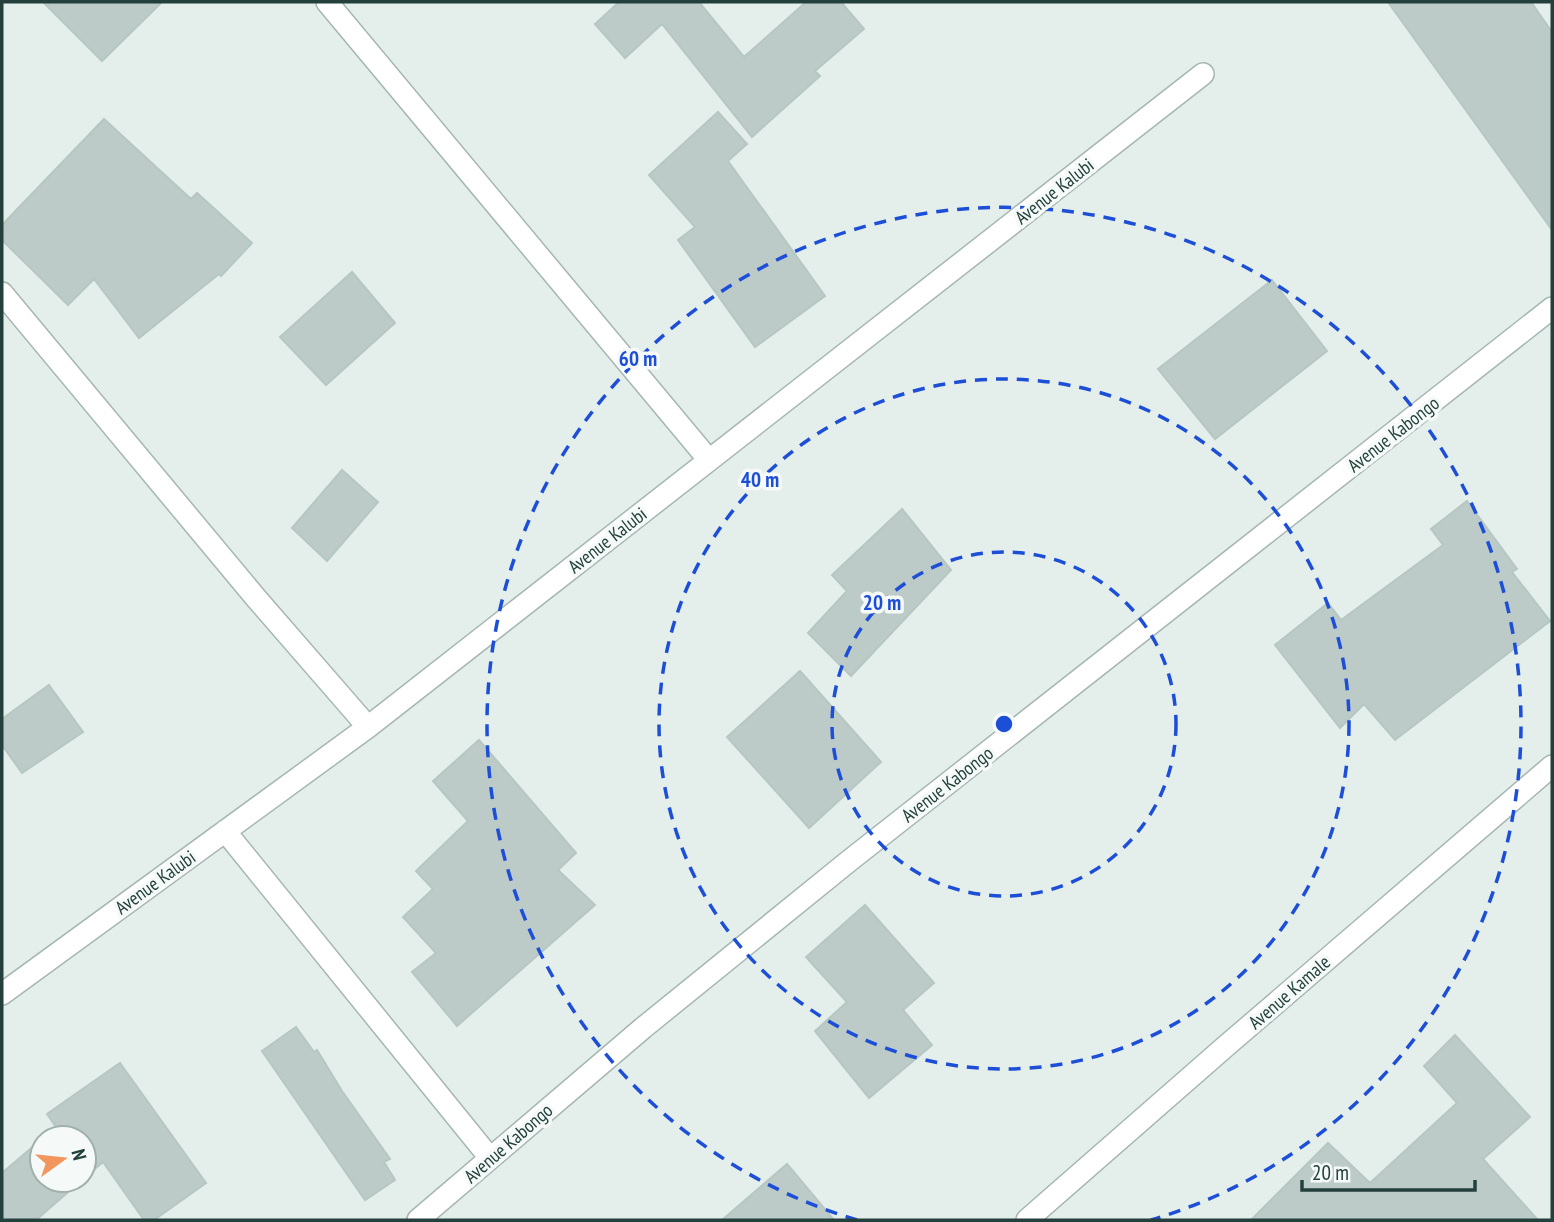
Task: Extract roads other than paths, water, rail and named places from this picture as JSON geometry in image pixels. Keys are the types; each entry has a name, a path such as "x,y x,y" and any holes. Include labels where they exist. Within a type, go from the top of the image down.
{"street":[{"path":"327,2 709,460"},
{"name":"Avenue Kalubi","path":"2,994 368,727 1203,74"},
{"path":"2,293 256,598 368,727"},
{"name":"Avenue Kabongo","path":"418,1220 643,1028 849,861 1552,308"},
{"name":"Avenue Kamale","path":"1027,1220 1552,766"},
{"path":"225,831 490,1158"}]}
